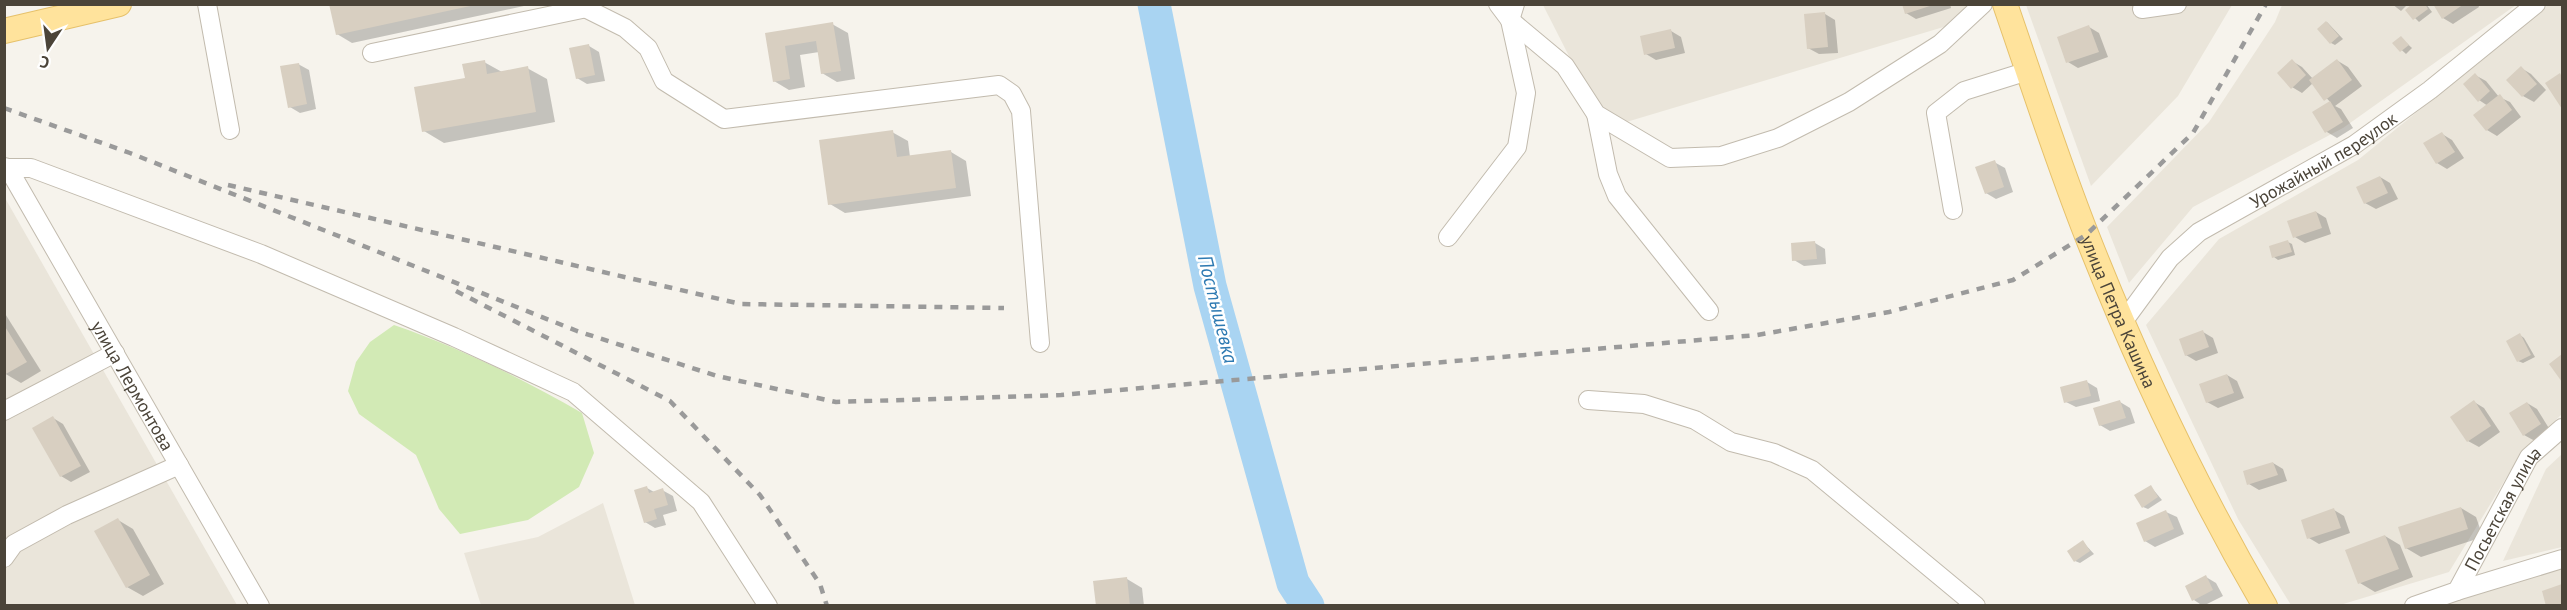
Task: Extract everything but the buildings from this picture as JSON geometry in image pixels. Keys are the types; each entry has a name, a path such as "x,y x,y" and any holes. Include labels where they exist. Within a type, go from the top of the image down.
{"main road":[{"path":"4,31 119,4"},
{"name":"улица Петра Кашина","path":"2005,4 2086,235 2123,322 2220,529 2265,606"}],"street":[{"path":"207,4 230,130"},
{"path":"1498,4 1512,12 1566,66 1596,114 1608,174 1617,196 1709,311"},
{"path":"1596,114 1670,158 1720,156 1778,138 1849,102 1940,44 1983,4"},
{"path":"2142,9 2177,4"},
{"name":"Урожайный переулок","path":"2123,322 2170,258 2199,232 2354,145 2430,90 2536,4"},
{"path":"372,53 580,7 625,28 648,48 664,81 724,119 999,85 1012,94 1021,111 1040,343"},
{"path":"1448,237 1517,147 1526,93 1512,12"},
{"path":"1953,210 1935,113 1964,92 2028,71"},
{"path":"6,167 31,168 261,255 454,337 573,392 700,502 768,606"},
{"name":"улица Лермонтова","path":"6,167 260,606"},
{"path":"4,411 115,353"},
{"path":"1588,400 1644,404 1695,420 1731,442 1774,453 1812,470 1976,606"},
{"name":"Посьетская улица","path":"2414,606 2457,591 2529,457 2562,428"},
{"path":"8,544 179,465"},
{"path":"2457,591 2562,559"}],"shaded area":[{"path":"1983,4 1987,14 1613,126 1572,62 1543,5"},
{"path":"2026,5 2232,5 2178,96 2091,186"},
{"path":"2282,5 2516,5 2343,128 2193,207 2129,283 2107,227 2209,122 2275,22"},
{"path":"2548,5 2562,5 2562,414 2522,452 2449,572 2340,605 2291,605 2238,519 2146,325 2219,239 2358,160"},
{"path":"5,198 237,605 5,605"},
{"path":"2562,454 2562,547 2503,561 2546,469"},
{"path":"603,503 635,605 481,605 464,553 538,537"},
{"path":"2562,563 2562,605 2419,605"}],"green space":[{"path":"394,325 490,364 582,413 594,453 579,487 528,520 460,534 439,509 416,455 359,414 348,391 356,362 370,342"}],"waterway":[{"name":"Постышевка","path":"1154,4 1210,286 1293,583 1308,606"}],"railway":[{"path":"4,108 130,153 577,331 717,376 836,402 1061,395 1757,335 1889,312 2013,280 2086,235 2193,133 2266,4"},
{"path":"228,185 741,304 1004,308"},
{"path":"456,291 670,401 760,495 820,584 827,606"}]}
